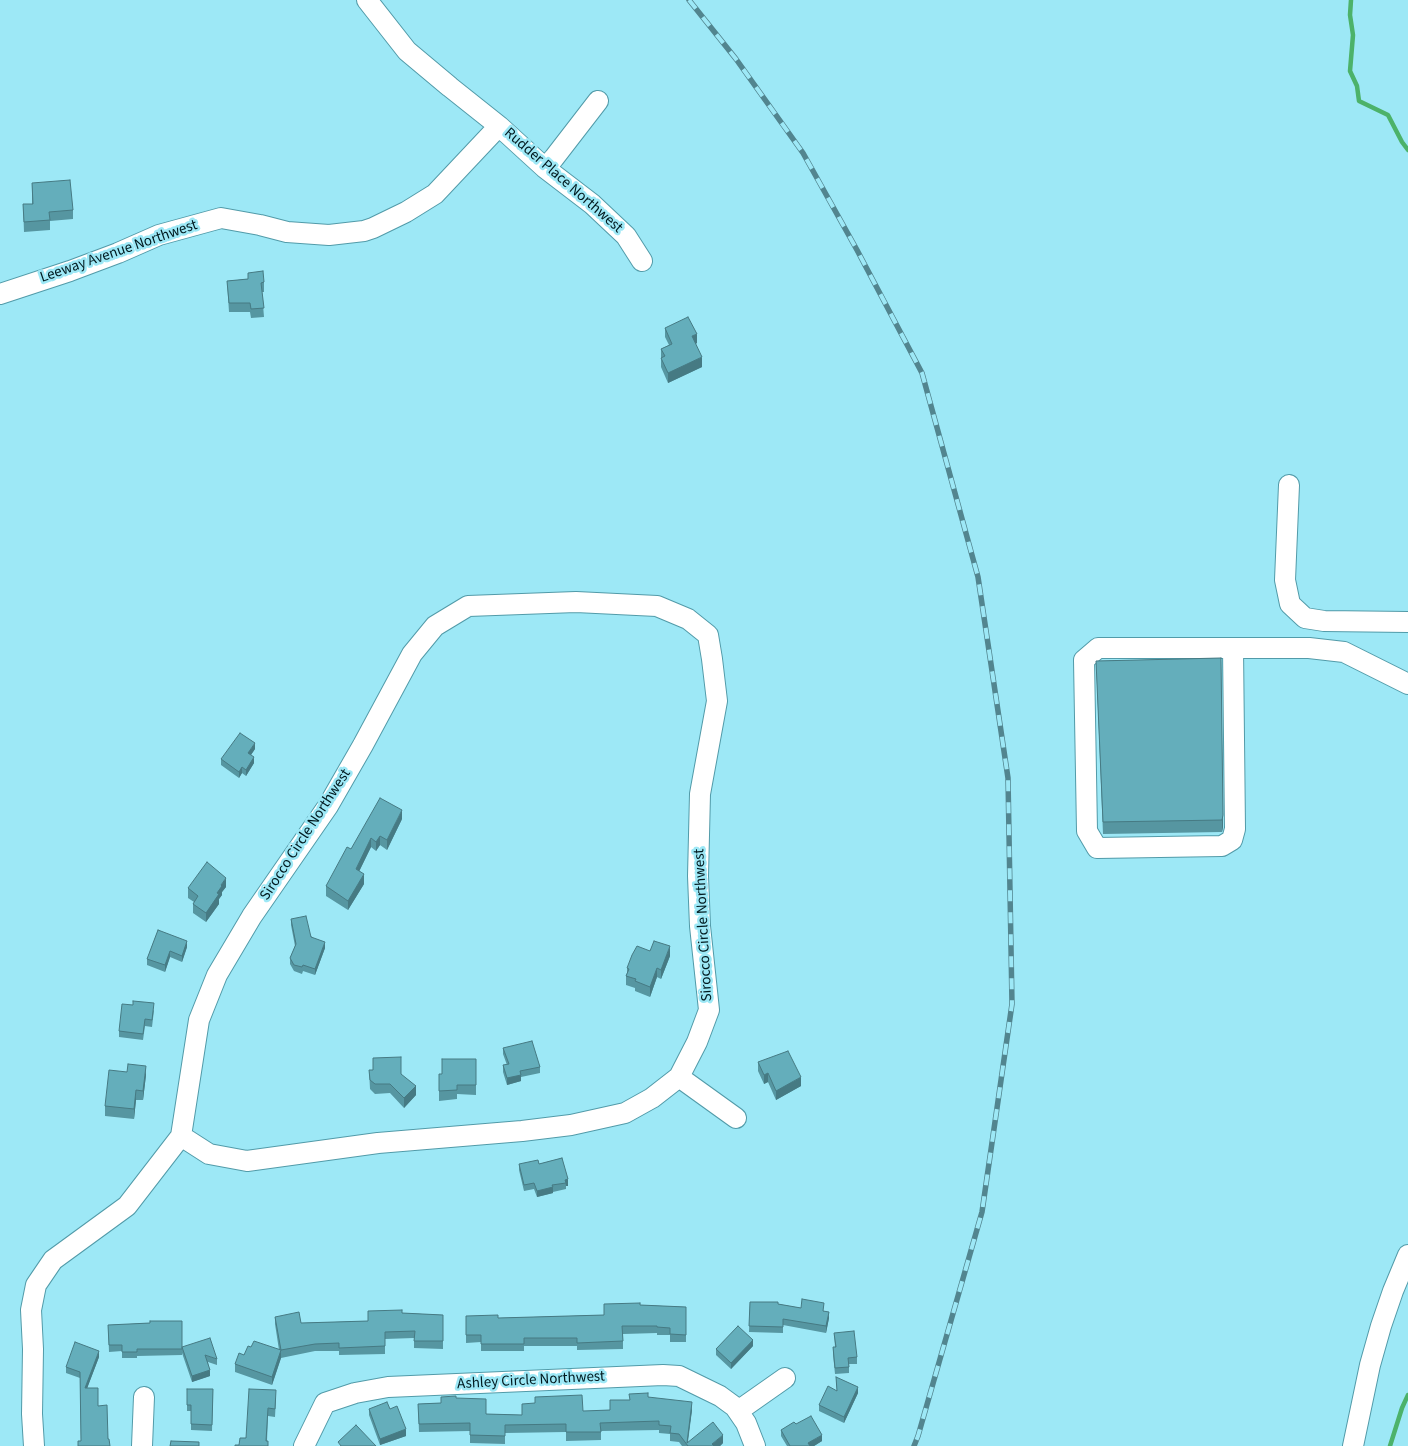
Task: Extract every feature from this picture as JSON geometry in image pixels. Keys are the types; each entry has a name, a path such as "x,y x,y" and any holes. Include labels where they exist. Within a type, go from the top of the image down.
{"street":[{"name":"Rudder Place Northwest","path":"367,0 407,51 499,126 545,168 592,204 626,236 642,261"},
{"path":"545,168 598,101"},
{"name":"Leeway Avenue Northwest","path":"0,294 70,271 159,235 221,218 287,232 329,235 364,231 406,212 435,194 499,126"},
{"path":"1289,485 1285,580 1290,604 1305,618 1324,621 1408,622"},
{"name":"Sirocco Circle Northwest","path":"34,1446 31,1310 36,1285 53,1260 127,1206 181,1136 198,1020 217,976 252,916 328,806 412,654 435,626 468,606 576,602 657,606 688,619 708,635 716,701 700,794 698,876 700,926 709,1010 697,1042 680,1078 652,1098 625,1113 571,1125 522,1131 378,1143 247,1161 210,1154 181,1136"},
{"path":"1233,648 1235,829 1232,840 1222,846 1097,848 1088,830 1084,660 1098,648 1233,648 1310,648 1344,652 1408,684"},
{"path":"680,1078 736,1118"},
{"path":"1353,1446 1370,1365 1381,1326 1408,1255"},
{"name":"Ashley Circle Northwest","path":"304,1446 325,1404 355,1393 388,1387 663,1375 679,1376 720,1396 735,1407 746,1423 755,1446"},
{"path":"738,1412 786,1378"},
{"path":"142,1446 144,1397"}],"building":[{"path":"70,180 73,210 49,212 50,220 24,222 23,204 33,204 32,183"},
{"path":"263,271 264,282 261,283 264,308 251,309 250,303 229,303 227,281 248,279 248,273"},
{"path":"688,317 697,334 692,336 702,357 668,373 661,358 665,356 661,349 672,344 665,328"},
{"path":"1221,658 1222,820 1103,822 1096,661"},
{"path":"240,733 255,743 248,753 254,757 246,770 242,767 239,772 221,759"},
{"path":"380,798 402,810 387,840 380,836 376,842 371,838 356,869 364,874 348,901 326,886 347,847 351,849"},
{"path":"207,862 226,878 217,893 219,894 206,913 193,904 198,896 188,888"},
{"path":"306,916 311,937 325,942 315,969 303,965 302,967 294,965 290,958 296,944 291,919"},
{"path":"158,930 187,941 182,956 170,951 165,965 147,959"},
{"path":"654,941 670,946 661,970 657,968 650,987 626,976 629,969 627,968 637,946 650,951"},
{"path":"133,1001 154,1003 152,1020 145,1019 143,1034 119,1031 122,1004 133,1005"},
{"path":"532,1041 540,1067 520,1071 521,1075 507,1078 503,1065 509,1064 503,1048"},
{"path":"788,1051 801,1077 776,1091 768,1073 764,1075 758,1062"},
{"path":"401,1057 401,1074 416,1086 404,1098 390,1084 375,1084 370,1080 369,1070 373,1070 373,1058"},
{"path":"442,1059 476,1059 476,1085 457,1085 457,1090 439,1091 439,1074 442,1074"},
{"path":"128,1064 146,1066 143,1091 136,1090 134,1109 105,1106 109,1070 127,1072"},
{"path":"562,1158 568,1179 565,1180 566,1183 552,1185 553,1187 537,1191 534,1183 524,1185 519,1164 538,1160 539,1164"},
{"path":"802,1299 824,1303 823,1311 829,1312 826,1326 783,1319 783,1327 749,1326 750,1302 778,1302 778,1304 801,1308"},
{"path":"640,1303 640,1305 686,1307 686,1335 670,1334 670,1328 657,1326 622,1326 623,1341 577,1343 577,1338 524,1338 524,1344 481,1344 481,1335 466,1335 466,1316 498,1315 498,1318 604,1315 604,1304"},
{"path":"402,1310 402,1313 443,1315 443,1341 414,1341 415,1331 385,1332 385,1346 339,1348 339,1343 315,1344 281,1350 275,1317 299,1312 301,1323 368,1321 368,1311"},
{"path":"150,1321 182,1321 182,1349 137,1349 137,1352 122,1352 122,1345 109,1345 108,1325 150,1323"},
{"path":"738,1326 753,1340 731,1363 716,1349"},
{"path":"854,1331 857,1357 848,1358 849,1367 835,1368 833,1347 836,1347 834,1333"},
{"path":"210,1338 217,1359 205,1355 210,1370 192,1376 182,1347"},
{"path":"254,1341 281,1350 272,1377 235,1364 239,1353 244,1355 248,1346 251,1347"},
{"path":"75,1342 99,1351 85,1388 98,1388 98,1406 107,1405 110,1446 78,1446 78,1441 81,1441 80,1372 66,1367"},
{"path":"836,1377 858,1387 844,1417 819,1405 828,1386 837,1391"},
{"path":"187,1389 213,1389 212,1425 191,1424 191,1405 187,1405"},
{"path":"249,1389 276,1390 275,1409 268,1408 266,1441 268,1441 268,1446 235,1446 239,1445 240,1438 246,1438"},
{"path":"648,1393 648,1397 692,1402 687,1443 713,1422 723,1435 712,1444 714,1446 688,1446 679,1434 670,1433 671,1426 659,1425 659,1421 600,1423 601,1432 566,1432 566,1424 505,1425 505,1436 470,1435 470,1423 419,1424 418,1404 441,1403 441,1397 456,1396 456,1398 486,1399 486,1414 522,1415 522,1404 535,1403 535,1397 582,1395 583,1411 610,1410 610,1400 630,1400 629,1394"},
{"path":"387,1402 390,1409 397,1406 406,1429 380,1439 369,1409"},
{"path":"811,1416 822,1435 808,1443 810,1446 790,1446 781,1430 794,1422 796,1424"},
{"path":"356,1425 376,1446 341,1446 338,1442"},
{"path":"171,1441 199,1442 199,1446 170,1446"}],"waterway":[{"path":"1351,0 1350,15 1353,35 1350,71 1357,86 1359,101 1388,115 1408,150"},
{"path":"1390,1446 1408,1395"}],"railway":[{"path":"689,0 736,59 803,153 922,373 978,577 1008,778 1012,1004 982,1212 914,1446"}]}
